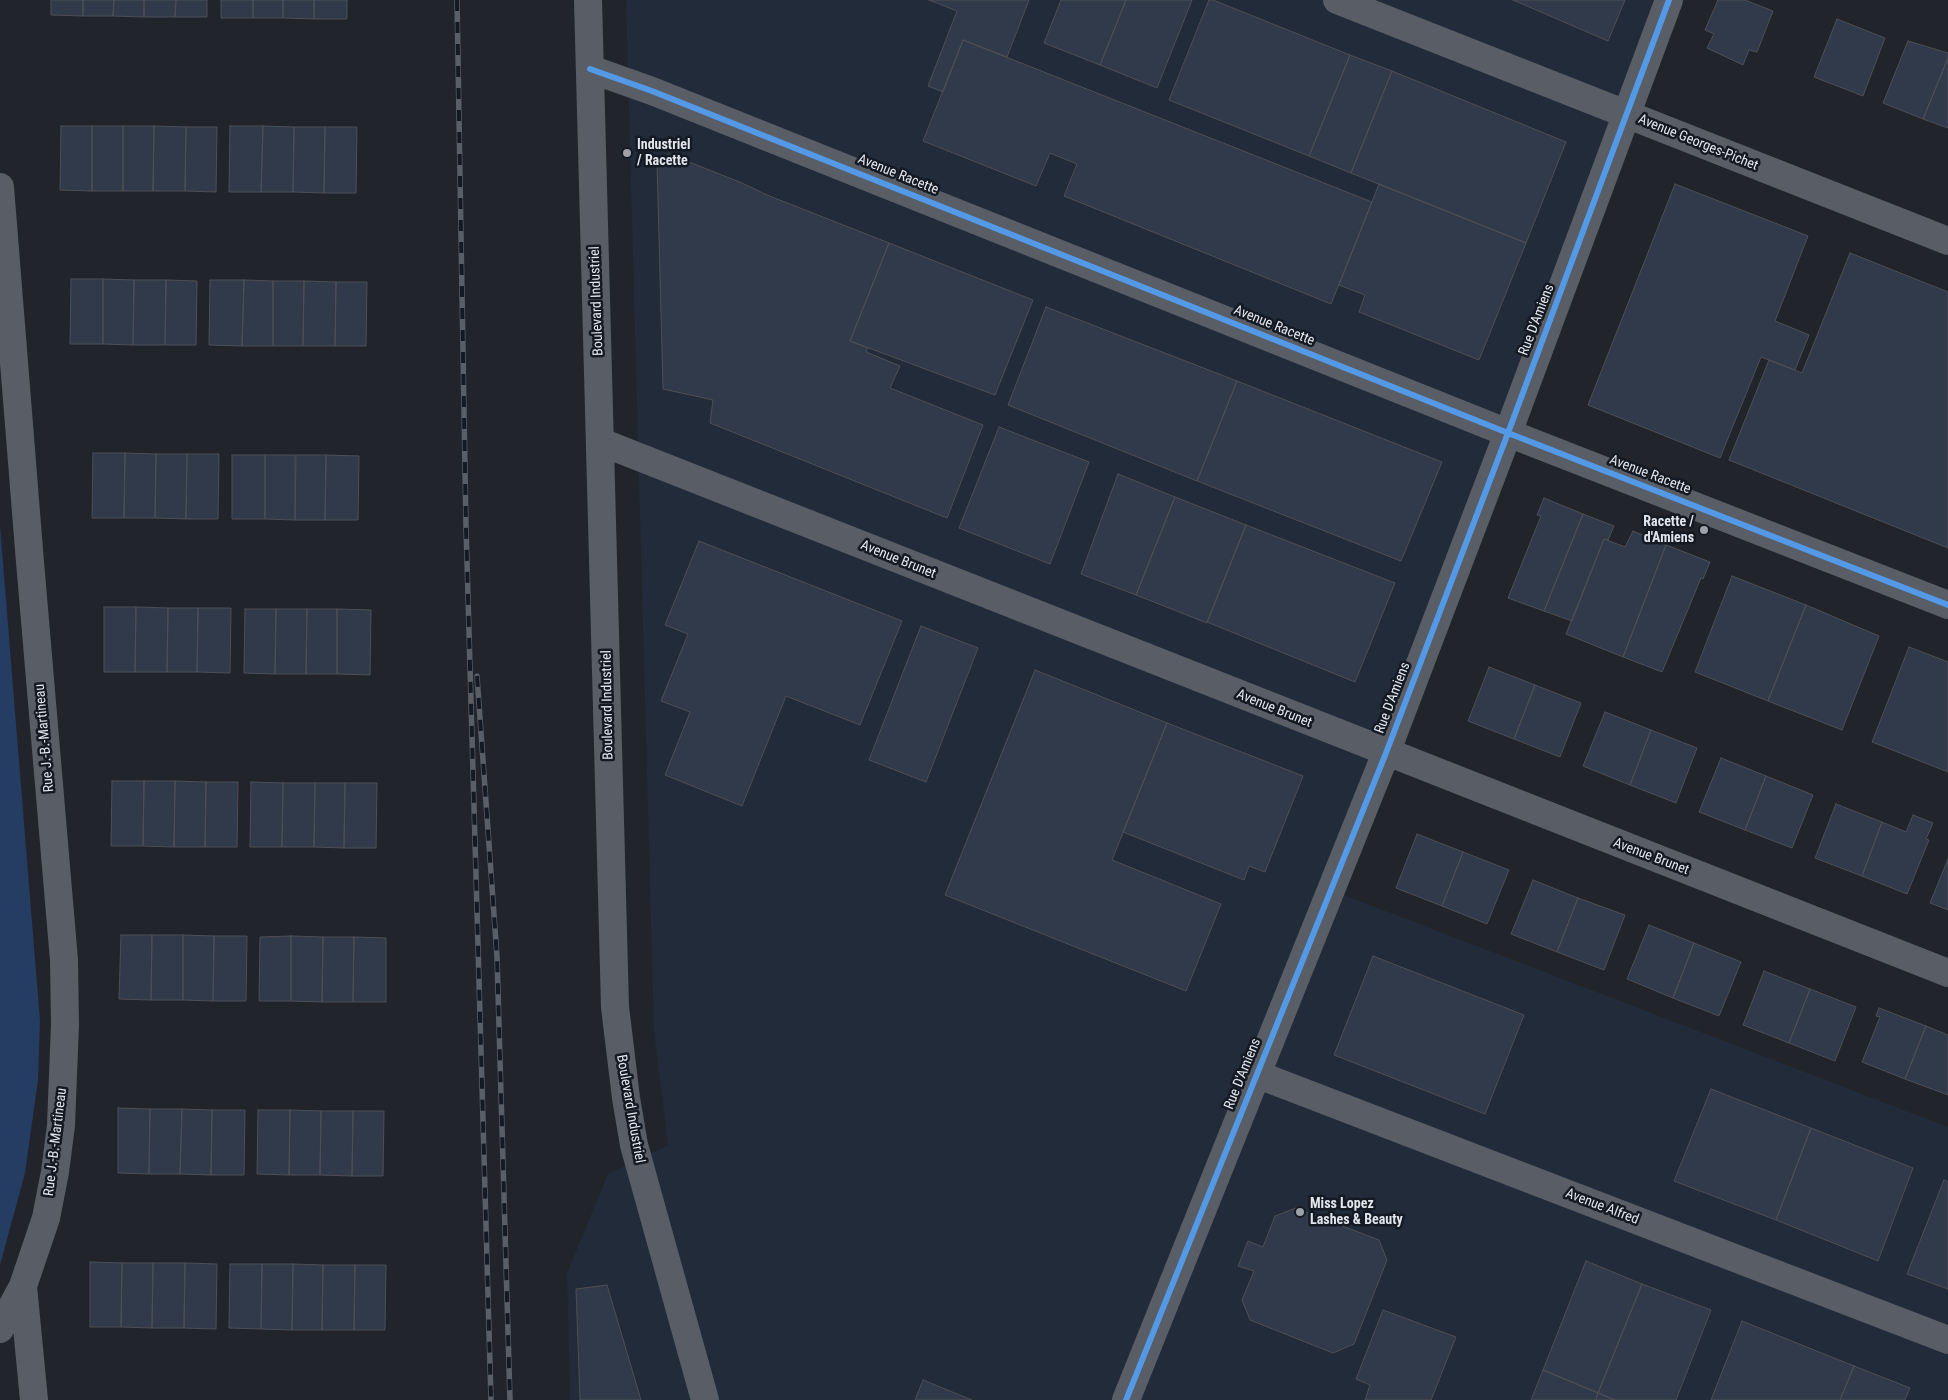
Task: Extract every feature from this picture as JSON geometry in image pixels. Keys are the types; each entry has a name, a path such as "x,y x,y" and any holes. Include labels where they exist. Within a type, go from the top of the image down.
{"street":[{"name":"Boulevard Industriel","path":"588,0 615,1007 634,1146 705,1400"},
{"name":"Avenue Georges-Pichet","path":"1337,0 1948,241"},
{"name":"Rue D'Amiens","path":"1134,1398 1256,1074 1386,753 1669,0"},
{"name":"Avenue Racette","path":"590,69 652,91 1948,606"},
{"name":"Rue J.-B.-Martineau","path":"0,187 64,960 65,1074 55,1172 46,1218 23,1286 0,1329"},
{"name":"Avenue Brunet","path":"601,442 1948,973"},
{"name":"Avenue Alfred","path":"1256,1074 1948,1340"},
{"name":"Rue J.-B.-Martineau","path":"23,1286 34,1400"}],"shaded area":[{"path":"626,0 1672,0 1331,890 1948,1127 1948,1400 570,1400 567,1273 608,1174 668,1145 654,1032"},
{"path":"0,526 40,1021 38,1080 25,1173 0,1265"}],"building":[{"path":"51,0 83,0 83,16 51,15"},
{"path":"83,0 114,0 113,16 83,16"},
{"path":"114,0 144,0 144,17 113,16"},
{"path":"144,0 176,0 175,17 144,17"},
{"path":"176,0 207,0 207,17 175,17"},
{"path":"221,0 253,0 253,18 221,18"},
{"path":"253,0 283,0 283,18 253,18"},
{"path":"283,0 314,0 314,19 283,18"},
{"path":"314,0 347,0 347,19 314,19"},
{"path":"929,0 1029,0 1007,57 963,40 943,92 928,86 957,11"},
{"path":"1061,0 1126,0 1100,65 1044,43"},
{"path":"1126,0 1192,0 1157,88 1100,65"},
{"path":"1209,0 1350,55 1309,156 1169,100"},
{"path":"1513,0 1625,0 1608,41"},
{"path":"1718,0 1745,0 1773,11 1757,52 1749,50 1743,65 1707,48 1714,34 1705,30"},
{"path":"1837,19 1885,38 1863,96 1814,77"},
{"path":"963,40 1372,202 1331,304 1064,196 1077,164 1050,153 1036,186 923,141"},
{"path":"1908,41 1948,53 1948,58 1923,119 1883,103"},
{"path":"1350,55 1392,71 1351,173 1309,156"},
{"path":"1948,58 1948,128 1923,119"},
{"path":"1392,71 1566,142 1526,243 1351,173"},
{"path":"61,126 92,126 92,191 60,190"},
{"path":"92,126 123,126 123,191 92,191"},
{"path":"123,126 154,126 153,191 123,191"},
{"path":"154,126 186,127 185,191 153,191"},
{"path":"230,126 263,126 261,192 229,192"},
{"path":"263,126 294,127 293,192 261,192"},
{"path":"186,127 217,127 216,192 185,191"},
{"path":"294,127 325,127 324,193 293,192"},
{"path":"325,127 357,127 356,193 324,193"},
{"path":"669,154 889,243 850,341 868,348 866,352 900,366 890,388 983,425 947,518 710,423 713,400 663,389 657,161"},
{"path":"1379,184 1526,243 1479,360 1359,312 1365,295 1339,285"},
{"path":"1675,184 1808,236 1775,321 1809,335 1795,370 1761,357 1720,458 1588,405"},
{"path":"889,243 1033,300 995,395 850,341"},
{"path":"1850,253 1948,292 1948,548 1729,460 1769,360 1802,373"},
{"path":"71,279 103,279 103,344 70,344"},
{"path":"103,279 134,280 133,345 103,344"},
{"path":"134,280 166,280 165,345 133,345"},
{"path":"166,280 197,281 196,345 165,345"},
{"path":"210,280 244,280 242,346 209,345"},
{"path":"244,280 273,281 273,346 242,346"},
{"path":"273,281 304,281 303,346 273,346"},
{"path":"304,281 336,282 335,346 303,346"},
{"path":"336,282 367,282 366,346 335,346"},
{"path":"1046,307 1237,381 1197,481 1008,405"},
{"path":"1237,381 1442,462 1401,561 1197,481"},
{"path":"999,427 1089,462 1050,564 959,528"},
{"path":"93,453 125,453 124,518 92,518"},
{"path":"125,453 156,454 155,518 124,518"},
{"path":"156,454 187,454 186,519 155,518"},
{"path":"187,454 219,454 218,519 186,519"},
{"path":"232,455 265,455 265,519 232,519"},
{"path":"265,455 295,455 295,520 265,519"},
{"path":"296,455 326,455 325,520 295,520"},
{"path":"326,455 359,456 358,520 325,520"},
{"path":"1118,474 1175,497 1136,595 1081,574"},
{"path":"1175,497 1246,525 1207,623 1136,595"},
{"path":"1544,498 1583,514 1544,611 1508,598 1541,516 1537,515"},
{"path":"1583,514 1614,526 1608,540 1604,539 1572,621 1544,611"},
{"path":"1246,525 1395,583 1355,682 1207,622"},
{"path":"1633,531 1666,545 1623,657 1566,634 1604,539 1625,547"},
{"path":"699,541 902,621 860,725 786,696 742,806 665,775 690,712 661,701 688,634 665,625"},
{"path":"1666,545 1710,562 1703,579 1701,578 1662,672 1623,657"},
{"path":"1732,576 1806,605 1768,701 1695,672"},
{"path":"1806,605 1879,636 1842,730 1768,701"},
{"path":"104,607 136,607 135,672 104,672"},
{"path":"136,607 168,608 167,672 135,672"},
{"path":"168,608 198,608 197,672 167,672"},
{"path":"198,608 231,608 230,673 197,672"},
{"path":"245,609 276,609 275,674 244,673"},
{"path":"276,609 307,609 306,674 275,674"},
{"path":"307,609 337,609 337,674 306,674"},
{"path":"337,609 371,610 370,675 337,674"},
{"path":"921,626 978,648 926,782 869,760"},
{"path":"1909,647 1948,662 1948,772 1872,742"},
{"path":"1489,667 1535,685 1514,739 1468,721"},
{"path":"1035,670 1167,723 1112,860 1221,904 1186,991 945,895"},
{"path":"1535,685 1581,703 1560,757 1514,739"},
{"path":"1605,712 1651,730 1630,785 1583,766"},
{"path":"1167,723 1303,776 1265,872 1249,866 1244,880 1123,832"},
{"path":"1651,730 1697,748 1676,803 1630,785"},
{"path":"1721,758 1766,776 1745,830 1699,812"},
{"path":"1766,776 1813,795 1792,848 1745,830"},
{"path":"112,781 144,781 143,846 111,846"},
{"path":"144,781 175,781 174,847 143,846"},
{"path":"175,781 206,782 205,847 174,847"},
{"path":"206,782 238,782 237,847 205,847"},
{"path":"251,782 283,783 282,847 250,847"},
{"path":"283,783 315,783 314,847 282,847"},
{"path":"315,783 345,783 344,848 314,847"},
{"path":"345,783 377,783 376,848 344,848"},
{"path":"1836,804 1882,822 1862,876 1815,858"},
{"path":"1913,815 1933,823 1926,839 1929,840 1907,894 1862,876 1882,822 1906,832"},
{"path":"1417,834 1463,852 1442,906 1396,888"},
{"path":"1463,852 1509,870 1487,924 1442,906"},
{"path":"1948,859 1948,910 1930,903"},
{"path":"1533,880 1578,898 1557,952 1511,934"},
{"path":"1578,898 1625,915 1604,970 1557,952"},
{"path":"1649,925 1694,943 1673,998 1627,979"},
{"path":"121,935 152,935 151,1000 119,999"},
{"path":"152,935 183,935 183,1000 151,1000"},
{"path":"183,935 214,936 213,1001 183,1000"},
{"path":"214,936 247,936 246,1001 213,1001"},
{"path":"291,936 323,937 322,1002 291,1001"},
{"path":"291,936 291,1001 259,1001 260,937"},
{"path":"323,937 354,937 353,1002 322,1002"},
{"path":"354,937 386,938 386,1002 353,1002"},
{"path":"1694,943 1741,962 1719,1016 1673,998"},
{"path":"1373,956 1524,1015 1485,1114 1334,1055"},
{"path":"1764,971 1810,989 1789,1043 1743,1025"},
{"path":"1810,989 1856,1007 1835,1061 1789,1043"},
{"path":"1879,1008 1926,1026 1905,1079 1862,1062 1880,1017 1876,1016"},
{"path":"1926,1026 1948,1035 1948,1095 1905,1079"},
{"path":"1711,1089 1811,1128 1776,1220 1674,1181"},
{"path":"118,1108 150,1109 149,1174 118,1173"},
{"path":"150,1109 182,1109 180,1174 149,1174"},
{"path":"182,1109 212,1110 211,1175 180,1174"},
{"path":"212,1110 245,1110 244,1175 211,1175"},
{"path":"258,1110 290,1110 289,1175 257,1174"},
{"path":"290,1110 321,1111 320,1175 289,1175"},
{"path":"321,1111 353,1111 352,1176 320,1175"},
{"path":"353,1111 384,1111 383,1176 352,1176"},
{"path":"1811,1128 1913,1168 1878,1261 1776,1220"},
{"path":"1944,1180 1948,1182 1948,1289 1907,1274"},
{"path":"1296,1208 1379,1240 1387,1260 1354,1344 1333,1353 1250,1320 1242,1300 1254,1271 1238,1266 1248,1241 1263,1247 1275,1216"},
{"path":"1586,1261 1642,1284 1598,1393 1543,1370"},
{"path":"90,1262 122,1263 121,1327 90,1327"},
{"path":"122,1263 153,1263 152,1328 121,1327"},
{"path":"153,1263 185,1263 184,1328 152,1328"},
{"path":"185,1263 217,1264 216,1329 184,1328"},
{"path":"230,1264 262,1264 261,1329 229,1328"},
{"path":"262,1264 293,1264 292,1330 261,1329"},
{"path":"293,1264 323,1265 322,1330 292,1330"},
{"path":"323,1265 355,1265 354,1330 322,1330"},
{"path":"355,1265 386,1265 385,1330 354,1330"},
{"path":"1642,1284 1711,1310 1676,1400 1615,1400 1598,1393"},
{"path":"607,1285 641,1400 580,1400 576,1289"},
{"path":"1383,1310 1456,1337 1431,1400 1365,1400 1370,1385 1356,1379"},
{"path":"1742,1321 1854,1366 1840,1400 1711,1400"},
{"path":"1854,1366 1910,1388 1905,1400 1840,1400"},
{"path":"1543,1370 1598,1393 1596,1400 1531,1400"},
{"path":"923,1380 972,1400 915,1400"},
{"path":"1598,1393 1615,1400 1596,1400"}],"railway":[{"path":"457,0 466,527 491,1400"},
{"path":"477,676 497,957 510,1400"}],"cycle path":[{"path":"1126,1400 1386,753 1508,433 1669,0"},
{"path":"590,69 652,91 1508,433 1948,605"}],"place":[{"name":"Industriel / Racette","path":"627,153"},
{"name":"Racette / d'Amiens","path":"1704,530"},
{"name":"Miss Lopez Lashes & Beauty","path":"1300,1212"}]}
